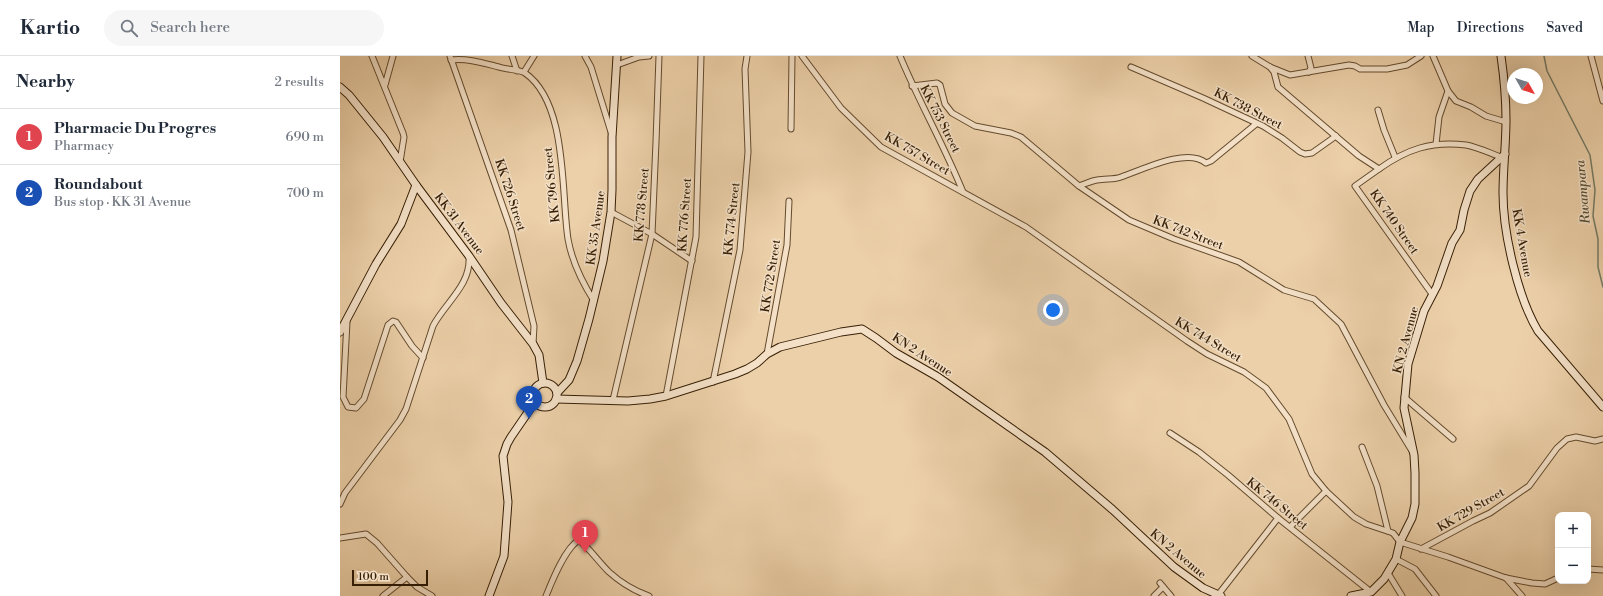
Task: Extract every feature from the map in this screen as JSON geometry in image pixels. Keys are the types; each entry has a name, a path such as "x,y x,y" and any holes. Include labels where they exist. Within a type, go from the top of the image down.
{"main road":[{"name":"KK 35 Avenue","path":"556,396 566,384 574,370 604,261 611,212 612,136 617,64 616,56"},
{"name":"KK 4 Avenue","path":"1501,56 1506,107 1503,155 1503,194 1505,219 1522,296 1532,321 1538,331 1603,407"},
{"name":"KK 31 Avenue","path":"340,87 383,137 501,303 533,344 538,355 543,383"},
{"name":"KN 2 Avenue","path":"1371,592 1381,583 1396,560 1400,542 1412,518 1415,504 1414,455 1406,420 1404,397 1410,357 1424,310 1437,286 1452,243 1460,230 1470,191 1478,179 1503,155"},
{"path":"340,332 376,264 401,224 416,185"},
{"name":"KN 2 Avenue","path":"556,396 613,400 650,399 666,396 713,382 748,368 767,354 780,347 792,343 862,330 876,338 896,353 938,377 1045,452 1113,510 1174,567 1202,588 1220,596"},
{"path":"543,383 552,385 556,396 552,404 546,407 540,406 535,402 533,396 537,385 543,383"},
{"path":"489,596 504,556 508,502 503,456 511,437 535,402"},
{"path":"1351,596 1371,592"}],"street":[{"path":"372,56 377,71 385,85 404,137 400,162"},
{"path":"385,85 393,56"},
{"path":"512,56 517,71"},
{"path":"451,58 524,72 534,56"},
{"path":"585,56 591,67 612,136"},
{"path":"617,64 638,57 649,56"},
{"name":"KK 778 Street","path":"613,400 652,234 659,56"},
{"name":"KK 776 Street","path":"666,396 678,323 692,262 696,237 701,56"},
{"name":"KK 774 Street","path":"713,382 740,250 748,152 745,69 747,56"},
{"path":"791,129 792,56"},
{"name":"KK 757 Street","path":"802,56 841,108 881,147 963,192"},
{"name":"KK 753 Street","path":"900,56 912,86 950,160 963,192"},
{"path":"1252,56 1270,67 1290,75 1350,65 1360,69 1387,69 1407,64 1421,56"},
{"path":"1308,56 1311,68 1309,72"},
{"path":"1433,56 1448,91 1456,101 1486,116 1506,122"},
{"path":"1591,56 1603,101"},
{"name":"KK 726 Street","path":"451,58 512,230 534,326 533,344"},
{"name":"KK 738 Street","path":"1130,67 1203,98 1263,126 1305,154 1312,153 1336,136"},
{"path":"1270,67 1274,72 1278,87 1359,156 1379,169 1396,157 1436,144 1467,146 1503,155"},
{"name":"KK 796 Street","path":"524,72 542,90 550,108 558,142 568,240 582,282 594,301"},
{"name":"KK 742 Street","path":"912,86 937,83 940,85 945,104 952,113 975,126 1011,133 1021,137 1079,186 1129,220 1174,239 1239,262 1284,290 1314,299 1341,324 1384,405 1414,455"},
{"path":"1436,144 1439,117 1448,91"},
{"path":"1378,110 1384,130 1396,157"},
{"path":"1079,186 1097,180 1120,178 1165,161 1193,157 1201,158 1206,163 1211,161 1256,124"},
{"name":"KK 740 Street","path":"1379,169 1355,186 1432,294"},
{"name":"KK 744 Street","path":"963,192 1026,227 1187,341 1207,354 1244,372 1266,388 1289,419 1312,474 1326,491 1354,517 1366,524 1393,533 1400,542"},
{"name":"KK 772 Street","path":"767,354 787,245 789,201"},
{"path":"611,212 652,234 692,262"},
{"path":"340,504 342,494 400,420 406,409 433,326 461,287 469,270 469,256"},
{"path":"347,319 344,397 348,407 356,408 364,399 388,325 393,321 396,322 412,346 423,358"},
{"path":"1404,397 1453,439"},
{"name":"KK 746 Street","path":"1170,433 1228,475 1278,518 1371,592"},
{"name":"KK 729 Street","path":"1421,549 1473,520 1490,513 1529,486 1553,453 1567,439 1576,437 1594,441 1603,439"},
{"path":"1362,447 1377,486 1388,531"},
{"path":"1290,527 1326,491"},
{"path":"1220,596 1278,518"},
{"path":"340,538 366,534 377,543 417,587 425,594 432,596"},
{"path":"546,596 569,550 578,540 587,546 609,572 628,586 649,596"},
{"path":"1400,542 1448,556 1506,578 1545,584 1555,579"},
{"path":"1396,560 1415,569 1436,596"},
{"path":"1591,569 1603,570"},
{"path":"1388,573 1402,596"},
{"path":"383,596 407,577"},
{"path":"1506,578 1522,596"},
{"path":"1154,596 1162,585 1171,596"}],"waterway":[{"name":"Rwampara","path":"1544,56 1547,71 1590,155 1595,190 1593,216 1598,239 1598,267 1603,287"}],"place":[{"name":"Roundabout","path":"529,419"},
{"name":"Pharmacie Du Progres","path":"585,553"}]}
